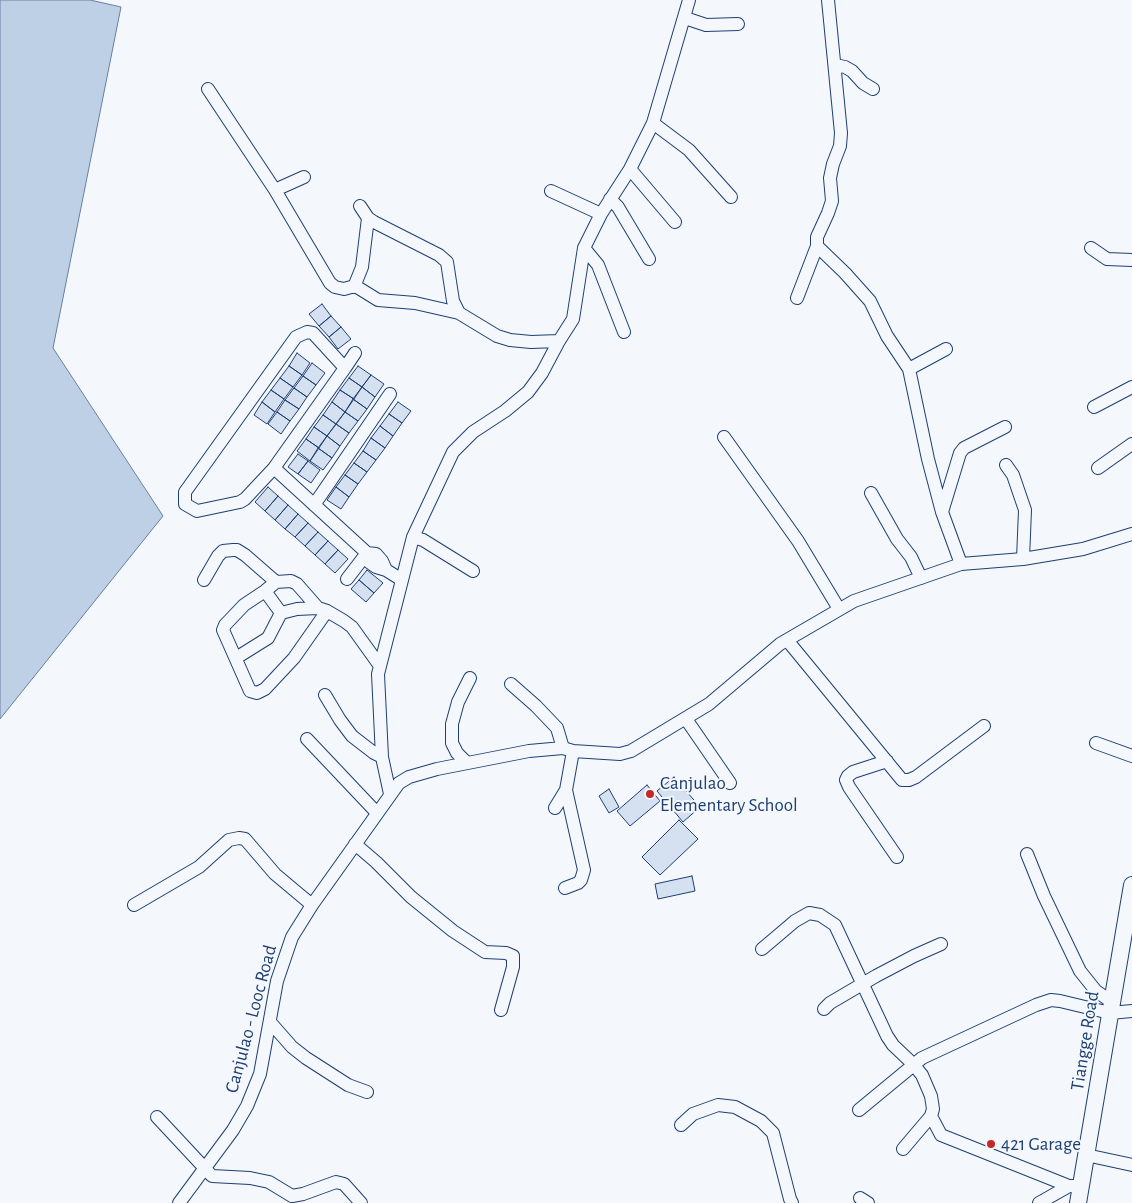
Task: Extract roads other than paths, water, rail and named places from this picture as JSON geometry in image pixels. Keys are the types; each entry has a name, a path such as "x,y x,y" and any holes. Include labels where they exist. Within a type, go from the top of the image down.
{"main road":[{"name":"Tiangge Road","path":"1078,1203 1075,1186 1086,1155 1132,885"}],"street":[{"path":"390,794 382,757 378,674 412,537 453,452 473,432 505,411 528,392 542,373 573,319 584,248 601,214 630,169 653,123 690,0"},
{"path":"798,298 816,246 817,237 832,201 830,178 840,146 841,133 828,0"},
{"path":"685,18 714,26 738,24"},
{"path":"834,65 845,66 872,89"},
{"path":"208,89 275,190 330,283 339,288 354,287 378,300 415,303 458,313 497,336 510,340 531,342 559,341"},
{"path":"653,123 688,150 731,197"},
{"path":"630,169 675,222"},
{"path":"275,190 304,177"},
{"path":"551,191 601,214"},
{"path":"610,199 618,207 649,259"},
{"path":"360,206 368,218 428,251 439,255 447,262 453,300 458,313"},
{"path":"354,287 362,267 368,218"},
{"path":"816,246 845,272 870,300 887,336 909,369 928,459 942,512 961,564"},
{"path":"584,248 598,265 624,332"},
{"path":"1091,248 1107,259 1132,260"},
{"path":"345,368 313,333 307,332 296,337 185,492 185,504 197,511 240,502 245,499 274,468 345,368 355,353"},
{"path":"909,369 946,349"},
{"path":"1094,407 1132,387"},
{"path":"314,505 390,394"},
{"path":"942,512 960,453 964,448 1005,427"},
{"path":"724,437 798,540 839,609"},
{"path":"1098,468 1132,444"},
{"path":"1006,465 1013,475 1025,510 1024,559"},
{"path":"274,468 367,553 376,554 386,570 402,580"},
{"path":"871,493 922,578"},
{"name":"Canjulao - Looc Road","path":"179,1203 233,1130 247,1106 260,1074 277,982 292,937 312,905 399,783 409,777 529,751 568,749 620,754 631,751 709,704 787,640 854,601 961,564 1024,559 1083,549 1132,534"},
{"path":"412,537 423,540 473,571"},
{"path":"204,580 223,551 237,550 276,582"},
{"path":"347,579 367,553"},
{"path":"322,610 294,658 265,689 257,693 250,691 223,630 225,625 244,605 276,582 291,581 297,584 322,610 352,627 380,666"},
{"path":"265,591 282,613"},
{"path":"236,658 268,638 282,613 297,609 322,610"},
{"path":"787,640 902,780 916,777 984,726"},
{"path":"467,763 457,753 452,743 452,724 458,702 470,678"},
{"path":"511,684 536,706 556,728 568,749 566,790 584,870 578,883 565,888"},
{"path":"325,695 352,736 374,754 382,757"},
{"path":"686,719 730,783"},
{"path":"307,739 377,813"},
{"path":"1096,743 1132,756"},
{"path":"887,761 853,772 846,780 897,857"},
{"path":"555,808 566,790"},
{"path":"134,905 199,867 230,840 239,838 245,839 275,874 312,905"},
{"path":"355,844 411,897 453,931 485,952 506,953 513,956 513,967 501,1010"},
{"path":"1027,854 1044,896 1080,971 1111,1007"},
{"path":"762,949 795,921 808,913 820,914 835,925 887,1036 922,1076 931,1096 933,1109 931,1116 903,1149"},
{"path":"824,1010 830,1004 914,956 941,944"},
{"path":"859,1110 922,1058 1036,1005 1051,1000 1132,1011"},
{"path":"270,1022 292,1047 306,1058 348,1086 367,1092"},
{"path":"681,1125 693,1114 718,1105 735,1107 761,1121 773,1133 792,1203"},
{"path":"931,1116 941,1135 1075,1186"},
{"path":"157,1117 204,1170 212,1176 250,1178 269,1182 292,1196 336,1182 344,1184 362,1203"},
{"path":"1086,1155 1132,1165"},
{"path":"1039,1203 1075,1186"}],"water":[{"path":"0,0 90,0 121,7 53,348 163,516 0,719"}],"place":[{"name":"Canjulao Elementary School","path":"650,794"},
{"name":"421 Garage","path":"991,1144"}]}
